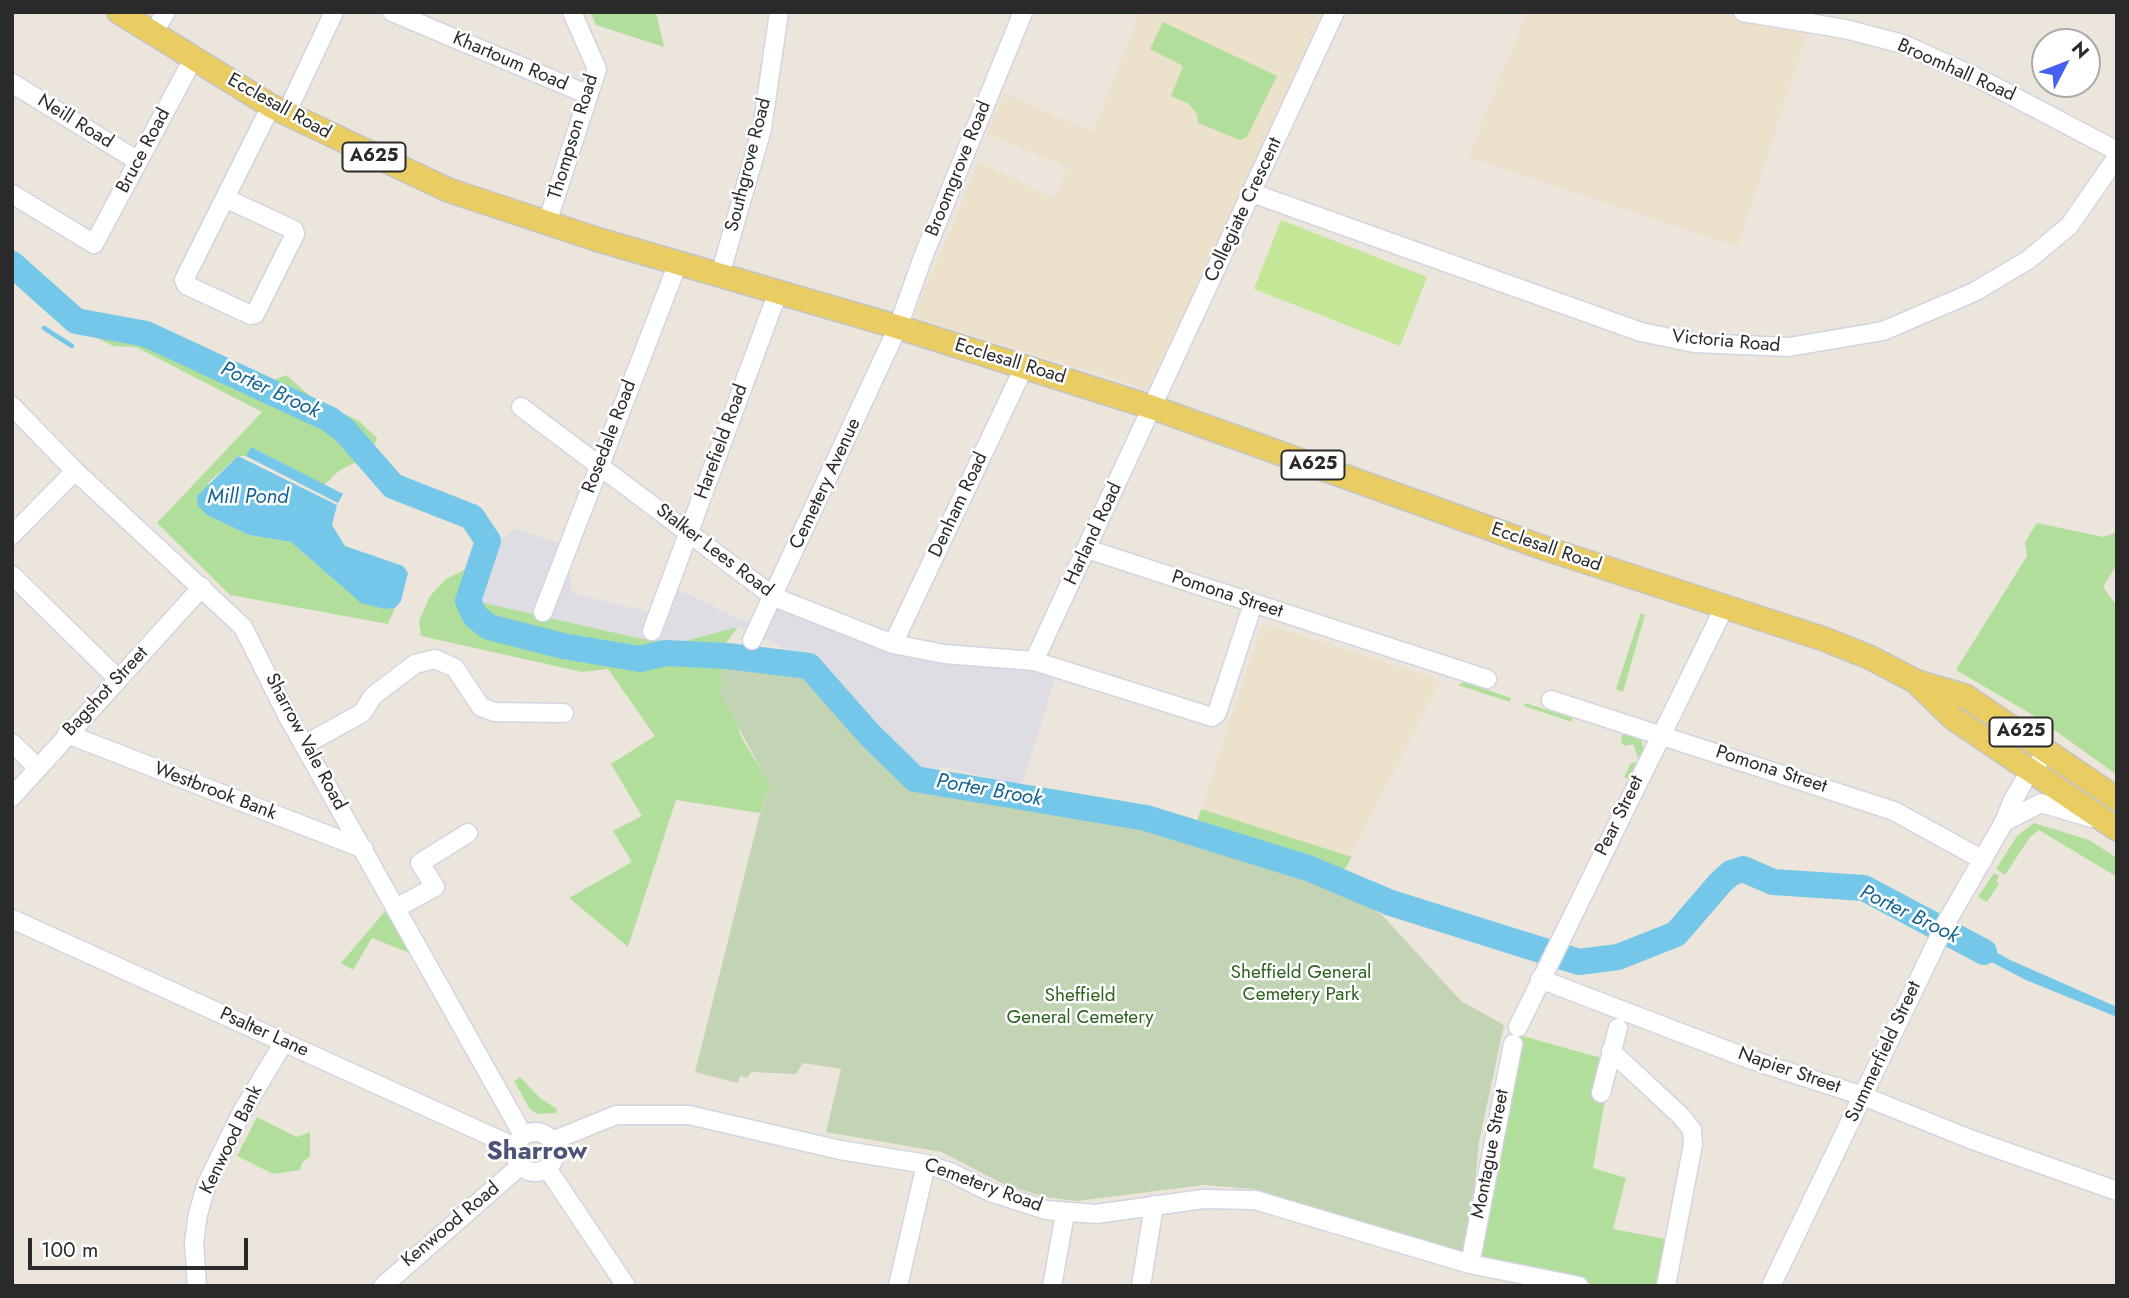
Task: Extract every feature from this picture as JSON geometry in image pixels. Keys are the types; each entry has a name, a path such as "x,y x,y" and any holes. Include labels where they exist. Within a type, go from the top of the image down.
{"main road":[{"name":"Ecclesall Road","path":"119,12 279,110 448,190 547,223 898,327 1154,408 1479,526 1857,652 1917,682 1965,696 2117,799"},
{"name":"Ecclesall Road","path":"1917,682 1953,718 2113,826"}],"street":[{"path":"153,33 166,12"},
{"path":"225,198 294,230 295,234 255,314 251,315 186,285 184,280 225,198 334,12"},
{"name":"Khartoum Road","path":"392,12 589,95"},
{"name":"Thompson Road","path":"547,223 597,69 572,12"},
{"name":"Southgrove Road","path":"720,275 762,129 779,12"},
{"name":"Broomgrove Road","path":"898,327 923,257 1023,12"},
{"name":"Collegiate Crescent","path":"1154,408 1335,12"},
{"name":"Broomhall Road","path":"1743,12 1845,20 1986,82 2117,151"},
{"name":"Bruce Road","path":"12,194 94,244 193,59"},
{"name":"Neill Road","path":"12,83 138,161"},
{"name":"Victoria Road","path":"1252,193 1641,332 1694,343 1789,347 1884,331 1974,292 2028,260 2069,226 2117,157"},
{"name":"Rosedale Road","path":"543,612 678,263"},
{"name":"Harefield Road","path":"652,631 778,292"},
{"name":"Cemetery Avenue","path":"752,640 898,327"},
{"name":"Denham Road","path":"893,644 1024,367"},
{"name":"Sharrow Vale Road","path":"12,406 75,471 243,627 304,745 398,907 519,1141"},
{"name":"Stalker Lees Road","path":"521,407 774,597 893,644 944,654 1034,661 1215,716 1253,604"},
{"name":"Harland Road","path":"1034,661 1154,408"},
{"path":"12,535 75,471"},
{"name":"Pomona Street","path":"1087,549 1487,680"},
{"path":"12,575 118,679"},
{"name":"Bagshot Street","path":"12,797 202,587"},
{"name":"Pear Street","path":"1516,1036 1556,945 1725,606"},
{"path":"304,745 362,713 373,696 415,664 435,660 456,668 481,707 495,712 564,713"},
{"name":"Pomona Street","path":"1551,700 1894,811 1983,860"},
{"name":"Westbrook Bank","path":"67,734 364,849"},
{"path":"12,743 38,768"},
{"path":"2031,769 2044,760 2059,758"},
{"name":"Summerfield Street","path":"1771,1286 1942,930 2031,769"},
{"name":"Ecclesall Road","path":"2004,822 2028,807 2046,803 2113,826"},
{"path":"398,907 435,887 420,863 468,833"},
{"name":"Psalter Lane","path":"12,919 284,1042 519,1141"},
{"name":"Napier Street","path":"1544,971 1752,1060 1863,1096 1970,1139 2117,1190"},
{"path":"1601,1093 1618,1028"},
{"name":"Montague Street","path":"1470,1264 1516,1036"},
{"name":"Kenwood Bank","path":"197,1286 194,1242 198,1214 207,1183 242,1112 284,1042"},
{"path":"1611,1051 1682,1116 1692,1130 1693,1144 1666,1286"},
{"name":"Cemetery Road","path":"552,1142 616,1115 689,1115 840,1150 926,1164 1025,1205 1065,1214 1096,1214 1203,1199 1255,1200 1470,1264 1580,1286"},
{"path":"536,1132 552,1142 554,1156 547,1168 533,1172 520,1166 516,1160 519,1141 536,1132"},
{"path":"898,1286 926,1164"},
{"name":"Kenwood Road","path":"383,1286 520,1166"},
{"path":"547,1168 626,1286"},
{"path":"1140,1286 1154,1205"},
{"path":"1052,1286 1065,1214"}],"shaded area":[{"path":"1140,12 1335,12 1150,390 913,317 979,162 1055,198 1067,167 987,134 1004,93 1093,132"},
{"path":"1527,12 1744,12 1809,27 1738,247 1468,157"},
{"path":"516,529 568,546 572,593 657,614 668,585 741,620 759,624 774,597 893,644 1058,670 1021,787 946,767 918,770 880,740 821,670 754,631 738,627 677,643 638,638 475,601 492,545"},
{"path":"1262,623 1441,680 1343,872 1196,825"}],"green space":[{"path":"590,12 656,12 664,47 596,25"},
{"path":"1163,22 1277,76 1247,137 1240,140 1198,123 1197,114 1189,104 1171,96 1183,66 1150,49"},
{"path":"1281,220 1427,277 1400,346 1254,289"},
{"path":"12,258 93,319 143,327 272,381 286,375 318,403 358,420 377,438 371,455 340,470 324,485 251,447 246,456 238,456 208,483 207,515 249,535 291,542 352,595 385,609 395,608 388,624 230,595 157,523 262,412 136,347 113,346 65,322 12,272"},
{"path":"2037,523 2103,537 2117,532 2117,564 2103,587 2117,606 2117,775 2038,718 1956,670 2027,556 2025,542"},
{"path":"492,545 475,601 638,638 677,643 738,627 723,647 740,735 770,784 760,813 676,800 628,947 569,898 632,862 613,831 642,816 611,764 655,736 608,669 582,672 421,636 419,621 430,596 446,579 464,570"},
{"path":"1641,613 1645,615 1623,692 1616,689"},
{"name":"Sheffield General Cemetery","path":"723,647 786,655 813,671 867,735 915,779 1114,817 1352,896 1382,915 1461,1001 1504,1025 1479,1142 1468,1256 1254,1189 1204,1185 1077,1201 1046,1197 1005,1185 942,1152 826,1132 841,1069 803,1063 796,1074 752,1072 747,1078 740,1076 738,1083 695,1072 760,813 770,785 720,694"},
{"path":"1464,682 1511,698 1510,702 1458,685"},
{"path":"1525,703 1572,718 1572,722 1524,706"},
{"path":"1622,734 1641,740 1643,747 1643,754 1630,780 1624,777 1630,764 1639,761 1633,744 1626,746 1621,743"},
{"path":"1201,809 1352,857 1343,872 1196,825"},
{"path":"2034,823 2089,840 2117,858 2117,877 2039,830 2030,837 2005,875 1996,869 2017,836"},
{"path":"1994,873 1999,876 1996,882 1999,884 1987,902 1978,897"},
{"path":"387,909 412,954 372,938 353,970 341,963"},
{"path":"1519,1035 1612,1061 1593,1168 1626,1178 1613,1229 1671,1240 1663,1286 1600,1286 1477,1260"},
{"path":"520,1077 540,1098 557,1109 556,1113 538,1114 530,1109 514,1081"},
{"path":"257,1117 297,1137 310,1132 310,1156 302,1163 300,1170 273,1174 237,1156"}],"water":[{"path":"251,447 343,494 338,503 246,456"},
{"name":"Mill Pond","path":"238,456 337,505 332,525 345,546 403,566 408,573 401,601 395,608 385,609 361,603 291,542 249,535 207,515 198,506 197,496"},
{"path":"379,472 404,482 400,495 377,476"},
{"path":"441,500 481,515 494,537 482,538 469,520 439,510"},
{"path":"1880,889 1932,917 1925,929 1874,901"},
{"path":"1955,929 2010,960 2117,1007 2117,1017 2026,980 1949,940"}],"waterway":[{"name":"Porter Brook","path":"12,264 76,321 146,334 329,419 345,431 393,486 472,517 488,541 468,601 475,616 489,627 563,646 640,659 665,653 727,656 809,666 869,734 915,779 1146,818 1308,868 1391,903 1579,962 1618,957 1676,934 1720,883 1731,873 1743,869 1773,882 1864,888 1984,952"},
{"path":"44,328 72,346"}],"district":[{"name":"Sharrow","path":"537,1153"}],"park label":[{"name":"Sheffield General Cemetery Park","path":"1301,984"}]}
